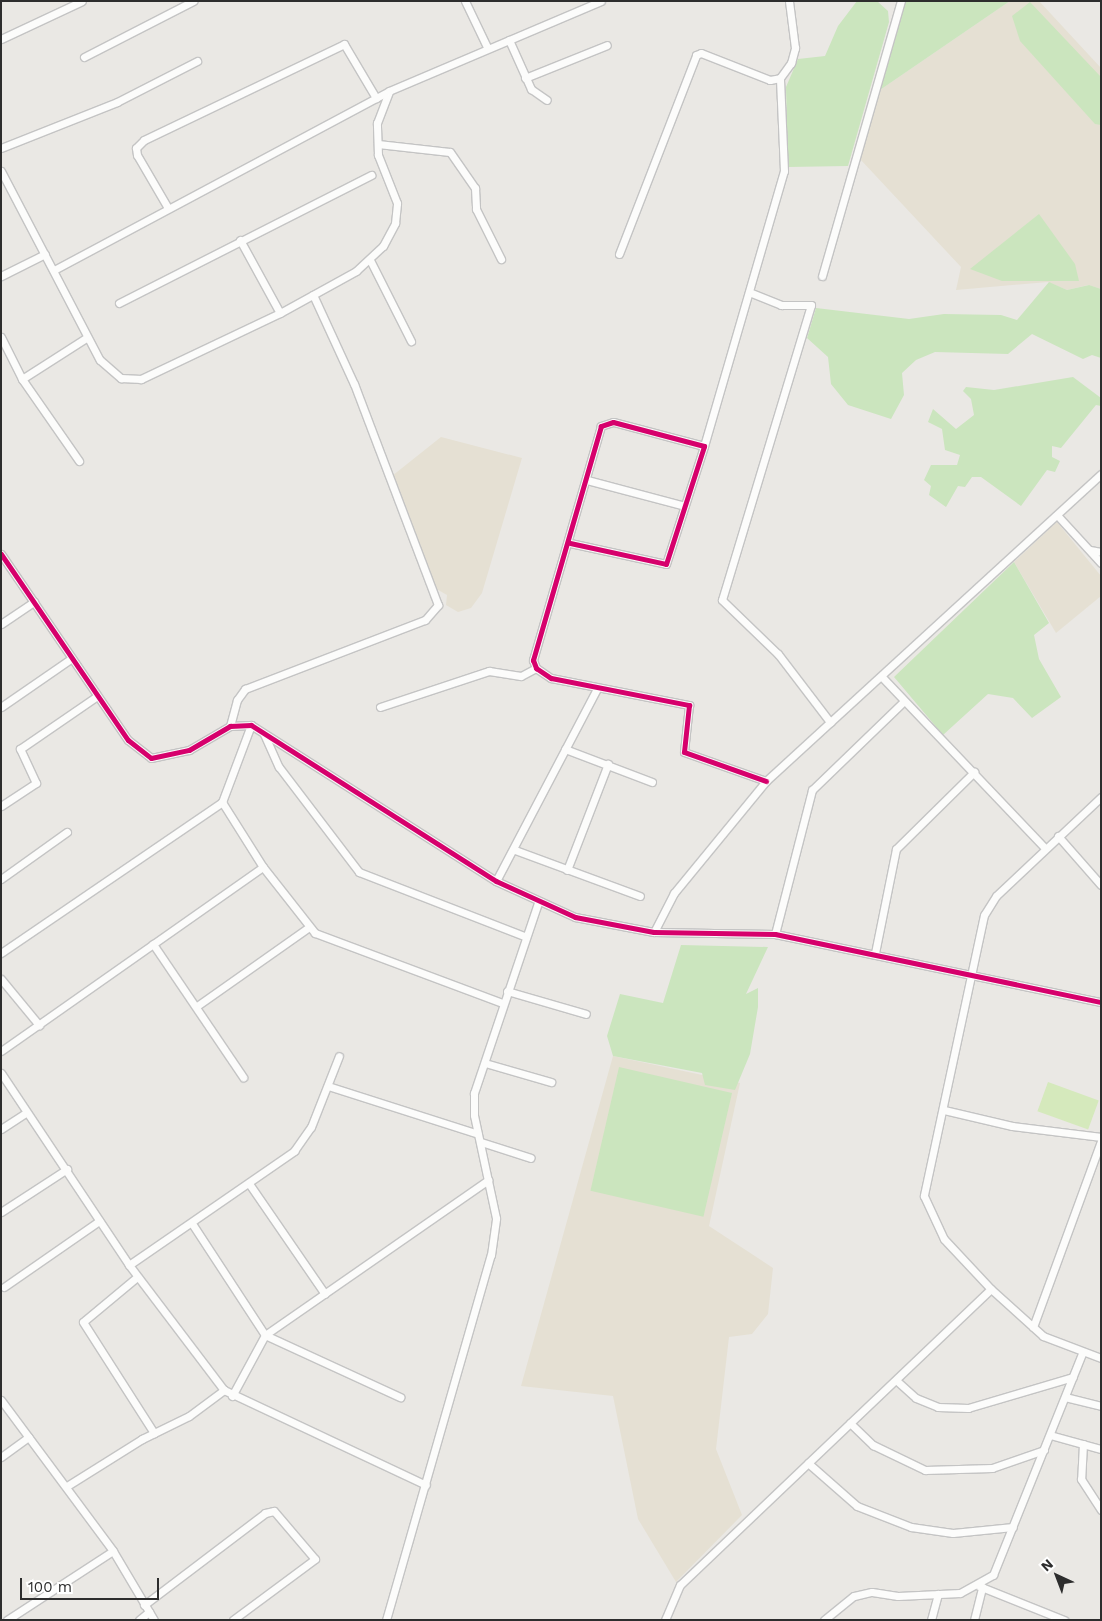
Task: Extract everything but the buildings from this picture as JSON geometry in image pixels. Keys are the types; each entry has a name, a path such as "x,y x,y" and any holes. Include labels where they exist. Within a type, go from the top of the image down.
{"street":[{"path":"1,39 82,1"},
{"path":"84,57 193,1"},
{"path":"465,1 487,47"},
{"path":"54,270 389,91 487,47 509,40 601,1"},
{"path":"619,254 696,56 701,53 770,80 780,78 792,63 795,48 789,1"},
{"path":"822,276 901,1"},
{"path":"509,40 525,78 536,95 547,100"},
{"path":"168,208 137,154 136,148 144,140 344,44 376,98"},
{"path":"525,78 607,46"},
{"path":"1,148 118,102 197,61"},
{"path":"570,544 666,564 704,446 784,171 780,78"},
{"path":"1,171 54,270 86,338 113,374 141,379 280,313 370,260 391,233 396,203 378,144 376,124 389,91"},
{"path":"378,144 450,152 477,192 476,209 500,259"},
{"path":"119,303 371,175"},
{"path":"240,240 280,313"},
{"path":"1,276 44,254"},
{"path":"370,260 411,341"},
{"path":"749,292 781,304 812,306 722,600 778,654 830,722"},
{"path":"230,726 237,700 245,689 425,620 438,605 354,384 313,295"},
{"path":"1,338 22,379 79,461"},
{"path":"22,379 86,338"},
{"path":"536,668 535,650 607,422 704,446"},
{"path":"654,932 674,893 766,781 882,677 1101,474"},
{"path":"588,480 685,506"},
{"path":"1057,515 1101,563"},
{"path":"1090,550 1101,552"},
{"path":"1,554 96,696 138,752 151,758 189,750 230,726 251,725 496,881 538,904 584,920 654,932 776,934 875,953 1101,1002"},
{"path":"1,624 34,602"},
{"path":"1,707 72,658"},
{"path":"536,668 552,678 597,689 689,705 684,752 766,781"},
{"path":"380,707 489,671 521,676 536,668"},
{"path":"882,677 903,702 974,772 1045,848"},
{"path":"496,881 515,850 597,689"},
{"path":"1,806 36,783 20,750 96,696"},
{"path":"776,934 812,790 903,702"},
{"path":"1,953 222,802 251,725"},
{"path":"264,733 279,767 359,872 524,936"},
{"path":"565,749 652,782"},
{"path":"568,870 608,764"},
{"path":"875,953 893,859 902,838 974,772"},
{"path":"1101,797 1045,848 989,904 968,974 944,1110 924,1196 944,1239 992,1289 1033,1327 1082,1354 1101,1358"},
{"path":"222,802 263,867 309,927 324,938 502,1003"},
{"path":"1,879 67,832"},
{"path":"1058,836 1101,885"},
{"path":"515,850 640,896"},
{"path":"1,1051 263,867"},
{"path":"386,1620 491,1256 496,1218 478,1134 474,1093 486,1063 502,1003 524,936 538,904"},
{"path":"197,1006 309,927"},
{"path":"153,944 197,1006 243,1077"},
{"path":"1,979 40,1025"},
{"path":"507,991 586,1014"},
{"path":"129,1265 250,1185 304,1140 328,1086 338,1056"},
{"path":"486,1063 551,1082"},
{"path":"1,1074 26,1113 67,1169 137,1277 224,1390 232,1396 426,1485"},
{"path":"328,1086 478,1134"},
{"path":"944,1110 1012,1126 1101,1137"},
{"path":"1,1129 26,1113"},
{"path":"1033,1327 1101,1141"},
{"path":"481,1142 531,1158"},
{"path":"1,1212 67,1169"},
{"path":"232,1396 265,1335 488,1180"},
{"path":"250,1185 325,1294"},
{"path":"4,1286 99,1221"},
{"path":"192,1225 265,1335 400,1397"},
{"path":"137,1277 83,1322 154,1433"},
{"path":"665,1620 680,1585 992,1289"},
{"path":"974,1620 980,1586 1001,1562 1013,1527 1082,1354"},
{"path":"897,1381 916,1398 938,1407 968,1408 1073,1376"},
{"path":"67,1486 154,1433 190,1416 224,1390"},
{"path":"1065,1397 1101,1406"},
{"path":"1,1400 67,1486 114,1552 154,1620"},
{"path":"850,1423 873,1445 925,1470 992,1468 1044,1450"},
{"path":"1050,1435 1101,1449"},
{"path":"1,1457 28,1437"},
{"path":"1084,1444 1081,1479 1101,1510"},
{"path":"808,1463 857,1506 911,1528 952,1533 1013,1527"},
{"path":"144,1605 265,1513 274,1511 315,1559 233,1620"},
{"path":"7,1620 114,1552"},
{"path":"824,1620 854,1596 872,1592 938,1594 980,1586 1064,1620"},
{"path":"931,1620 938,1594"},
{"path":"138,1620 149,1612"}],"shaded area":[{"path":"1010,1 1039,1 1101,68 1101,289 1088,285 1067,290 1048,282 956,290 961,267 860,159 877,92"},
{"path":"441,437 522,458 482,593 471,608 458,612 446,605 447,595 433,587 392,476"},
{"path":"1057,522 1101,576 1101,596 1056,633 1014,562"},
{"path":"613,1056 740,1083 709,1226 773,1268 768,1314 752,1334 729,1337 716,1449 742,1515 676,1582 638,1519 613,1396 521,1386"}],"green space":[{"path":"857,1 877,1 888,11 889,22 848,166 788,167 786,87 798,59 825,56 838,26"},
{"path":"905,1 1010,1 877,92"},
{"path":"1030,2 1101,77 1101,125 1095,124 1020,41 1012,16"},
{"path":"1039,214 1075,264 1079,281 1002,281 970,269"},
{"path":"1049,282 1067,290 1089,285 1101,289 1101,358 1092,355 1083,359 1032,334 1008,354 935,352 916,360 902,373 904,395 891,419 848,405 831,384 828,357 807,338 816,308 909,319 944,314 1001,315 1017,320"},
{"path":"1073,377 1101,398 1101,406 1096,405 1061,448 1052,446 1052,457 1060,461 1055,472 1047,470 1021,506 981,477 972,477 965,487 958,486 946,507 929,495 931,486 924,480 931,465 957,465 960,455 945,450 942,429 928,422 933,409 956,429 974,415 971,399 963,391 966,387 994,390"},
{"path":"1014,562 1049,623 1034,635 1039,659 1061,697 1032,718 1013,698 988,694 943,735 894,677"},
{"path":"681,945 768,947 746,994 758,988 758,1007 750,1054 735,1090 705,1085 702,1073 613,1056 607,1036 620,994 663,1003"},
{"path":"619,1067 732,1093 703,1217 590,1191"},
{"path":"1048,1082 1099,1100 1088,1130 1037,1111"}],"cycle path":[{"path":"570,543 666,564 704,446 613,422 601,426 533,660 536,668 551,678 689,705 684,752 766,781"},
{"path":"1,554 128,740 151,758 189,750 230,726 251,725 496,881 575,917 654,932 775,934 1101,1002"}]}
